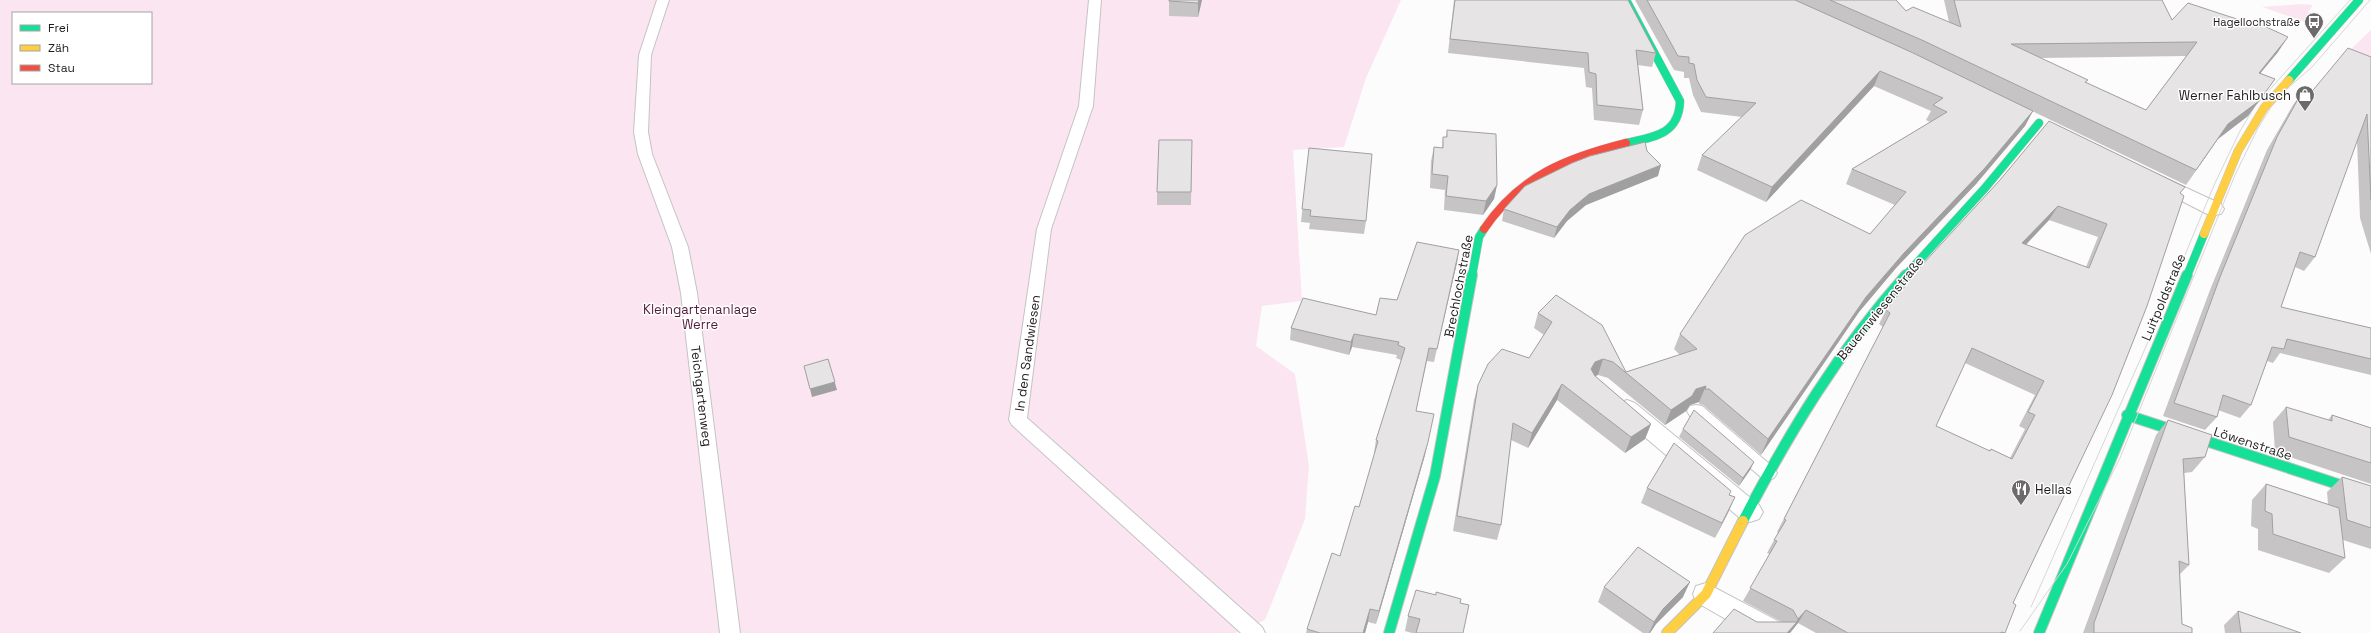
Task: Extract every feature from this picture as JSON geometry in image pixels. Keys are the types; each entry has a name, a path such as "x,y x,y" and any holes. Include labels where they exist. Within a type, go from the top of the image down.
{"street":[{"name":"Brechlochstraße","path":"1389,633 1435,476 1479,236 1492,212 1514,190 1542,171 1579,157 1658,136 1670,129 1678,121 1682,112 1680,101 1626,0"},
{"name":"Luitpoldstraße","path":"2039,633 2127,416 2238,151 2264,108 2357,0"},
{"name":"Bauernwiesenstraße","path":"1667,633 1706,594 1750,512 1768,473 1823,382 1857,332 1905,274 1984,189 2039,123"},
{"path":"2136,170 2214,209"},
{"path":"1611,395 1750,512"},
{"name":"Löwenstraße","path":"2127,416 2371,494"},
{"path":"1706,594 1775,633"}],"lane":[{"name":"Teichgartenweg","path":"663,0 645,55 641,132 645,154 680,247 689,293 730,633"},
{"name":"In den Sandwiesen","path":"1095,0 1086,106 1044,229 1018,420 1255,633"},
{"path":"1696,411 1768,473"}],"green space":[{"name":"Kleingartenanlage Werre","path":"0,0 1401,0 1366,78 1344,147 1293,150 1302,301 1262,306 1256,346 1295,374 1309,466 1305,519 1265,620 1235,633 0,633"},
{"path":"2301,4 2313,5 2308,12 2316,14 2308,23 2262,7"},
{"path":"2371,30 2371,58 2349,51"}],"building":[{"path":"1169,0 1199,0 1198,3"},
{"path":"1455,0 1628,0 1656,53 1636,50 1643,110 1597,105 1596,74 1589,72 1588,53 1450,39"},
{"path":"1647,0 1795,0 1911,52 2033,111 1984,169 1904,253 1866,297 1768,439 1709,389 1705,389 1706,386 1696,389 1692,396 1671,410 1613,362 1603,359 1595,362 1591,369 1595,376 1651,424 1631,437 1562,384 1532,433 1513,423 1501,525 1457,516 1478,385 1488,364 1502,349 1529,358 1552,322 1538,313 1556,295 1602,325 1626,372 1697,349 1680,334 1745,235 1801,200 1870,234 1906,192 1852,169 1947,112 1933,105 1943,98 1880,71 1772,187 1702,155 1756,103 1706,97 1697,80 1694,64 1689,63 1689,57 1678,56"},
{"path":"1830,0 1896,0 1906,11 1913,7 1961,27 1954,0 2162,0 2172,20 2188,3 2261,27 2262,25 2288,37 2259,73 2275,79 2259,101 2228,124 2196,170 1924,41","holes":["2197,42 2146,110 2085,82 2088,80 2011,44"]},
{"path":"2348,48 2371,57 2371,200 2367,114 2315,257 2300,252 2281,307 2371,328 2371,359 2287,339 2284,349 2272,347 2251,405 2223,395 2217,417 2174,403 2220,277 2277,137 2302,92 2309,95"},
{"path":"2049,121 2185,187 2180,193 2184,196 2147,306 2112,395 2013,603 2016,605 2005,633 1848,633 1806,610 1798,619 1793,610 1750,588 1777,541 1774,540 1786,520 1784,519 1890,313 1886,310 1921,266 2000,180","holes":["2058,206 2107,224 2089,268 2022,243","1972,348 2044,381 2028,412 2035,415 2012,459 1991,449 1990,451 1936,426"]},
{"path":"1447,130 1496,134 1497,185 1486,201 1446,196 1448,176 1432,174 1434,147 1443,148 1443,137 1447,137"},
{"path":"1159,140 1192,140 1191,192 1157,192"},
{"path":"1645,142 1647,151 1661,165 1589,194 1570,210 1557,227 1504,209 1525,186 1572,163 1590,156"},
{"path":"1309,148 1372,154 1366,221 1310,216 1311,210 1302,209"},
{"path":"1417,242 1459,250 1437,349 1429,348 1416,411 1434,414 1428,442 1379,611 1370,609 1363,633 1320,633 1307,629 1332,553 1340,556 1355,506 1359,507 1378,441 1376,440 1405,348 1398,345 1399,342 1354,334 1351,342 1291,328 1303,298 1376,315 1380,298 1397,300"},
{"path":"828,359 835,382 810,389 804,366"},
{"path":"2286,407 2332,421 2332,415 2371,428 2371,463 2289,437"},
{"path":"1694,410 1754,462 1743,478 1683,429"},
{"path":"2168,420 2212,435 2205,457 2183,459 2189,565 2179,561 2182,624 2192,628 2192,633 2094,633 2094,623"},
{"path":"1674,443 1731,491 1729,495 1735,497 1722,523 1647,488"},
{"path":"2342,477 2371,486 2371,528 2347,520"},
{"path":"2266,484 2339,508 2345,558 2273,534 2272,514 2265,511"},
{"path":"1638,547 1690,582 1663,609 1654,622 1604,587"},
{"path":"1416,590 1436,595 1436,592 1461,599 1460,603 1469,605 1463,633 1416,633 1420,619 1408,616"},
{"path":"1734,609 1757,622 1797,622 1787,633 1713,633"},
{"path":"2238,611 2301,633 2241,633"}],"tram line":[{"path":"2031,607 2159,317 2215,183 2240,131 2255,106 2350,0"},
{"path":"2020,631 2067,564 2120,458 2235,175 2258,128 2271,107 2288,88 2312,67 2370,0"}],"traffic: fast":[{"path":"1626,0 1680,101 1680,112 1677,121 1664,132 1645,139 1626,143"},
{"path":"2289,80 2359,0"},
{"path":"1743,521 1796,424 1826,376 1858,332 1873,313 1985,188 2039,123"},
{"path":"1389,633 1435,476 1479,237 1484,229"},
{"path":"2039,633 2204,234"},
{"path":"2127,415 2371,495"}],"traffic: slow":[{"path":"2204,234 2238,151 2264,108 2289,80"},
{"path":"1667,633 1706,594 1743,521"}],"traffic: jam":[{"path":"1484,229 1496,211 1511,195 1527,182 1545,171 1584,154 1626,143"}],"place":[{"name":"Hagellochstraße","path":"2314,39"},
{"name":"Werner Fahlbusch","path":"2305,112"},
{"name":"Hellas","path":"2021,506"}]}
